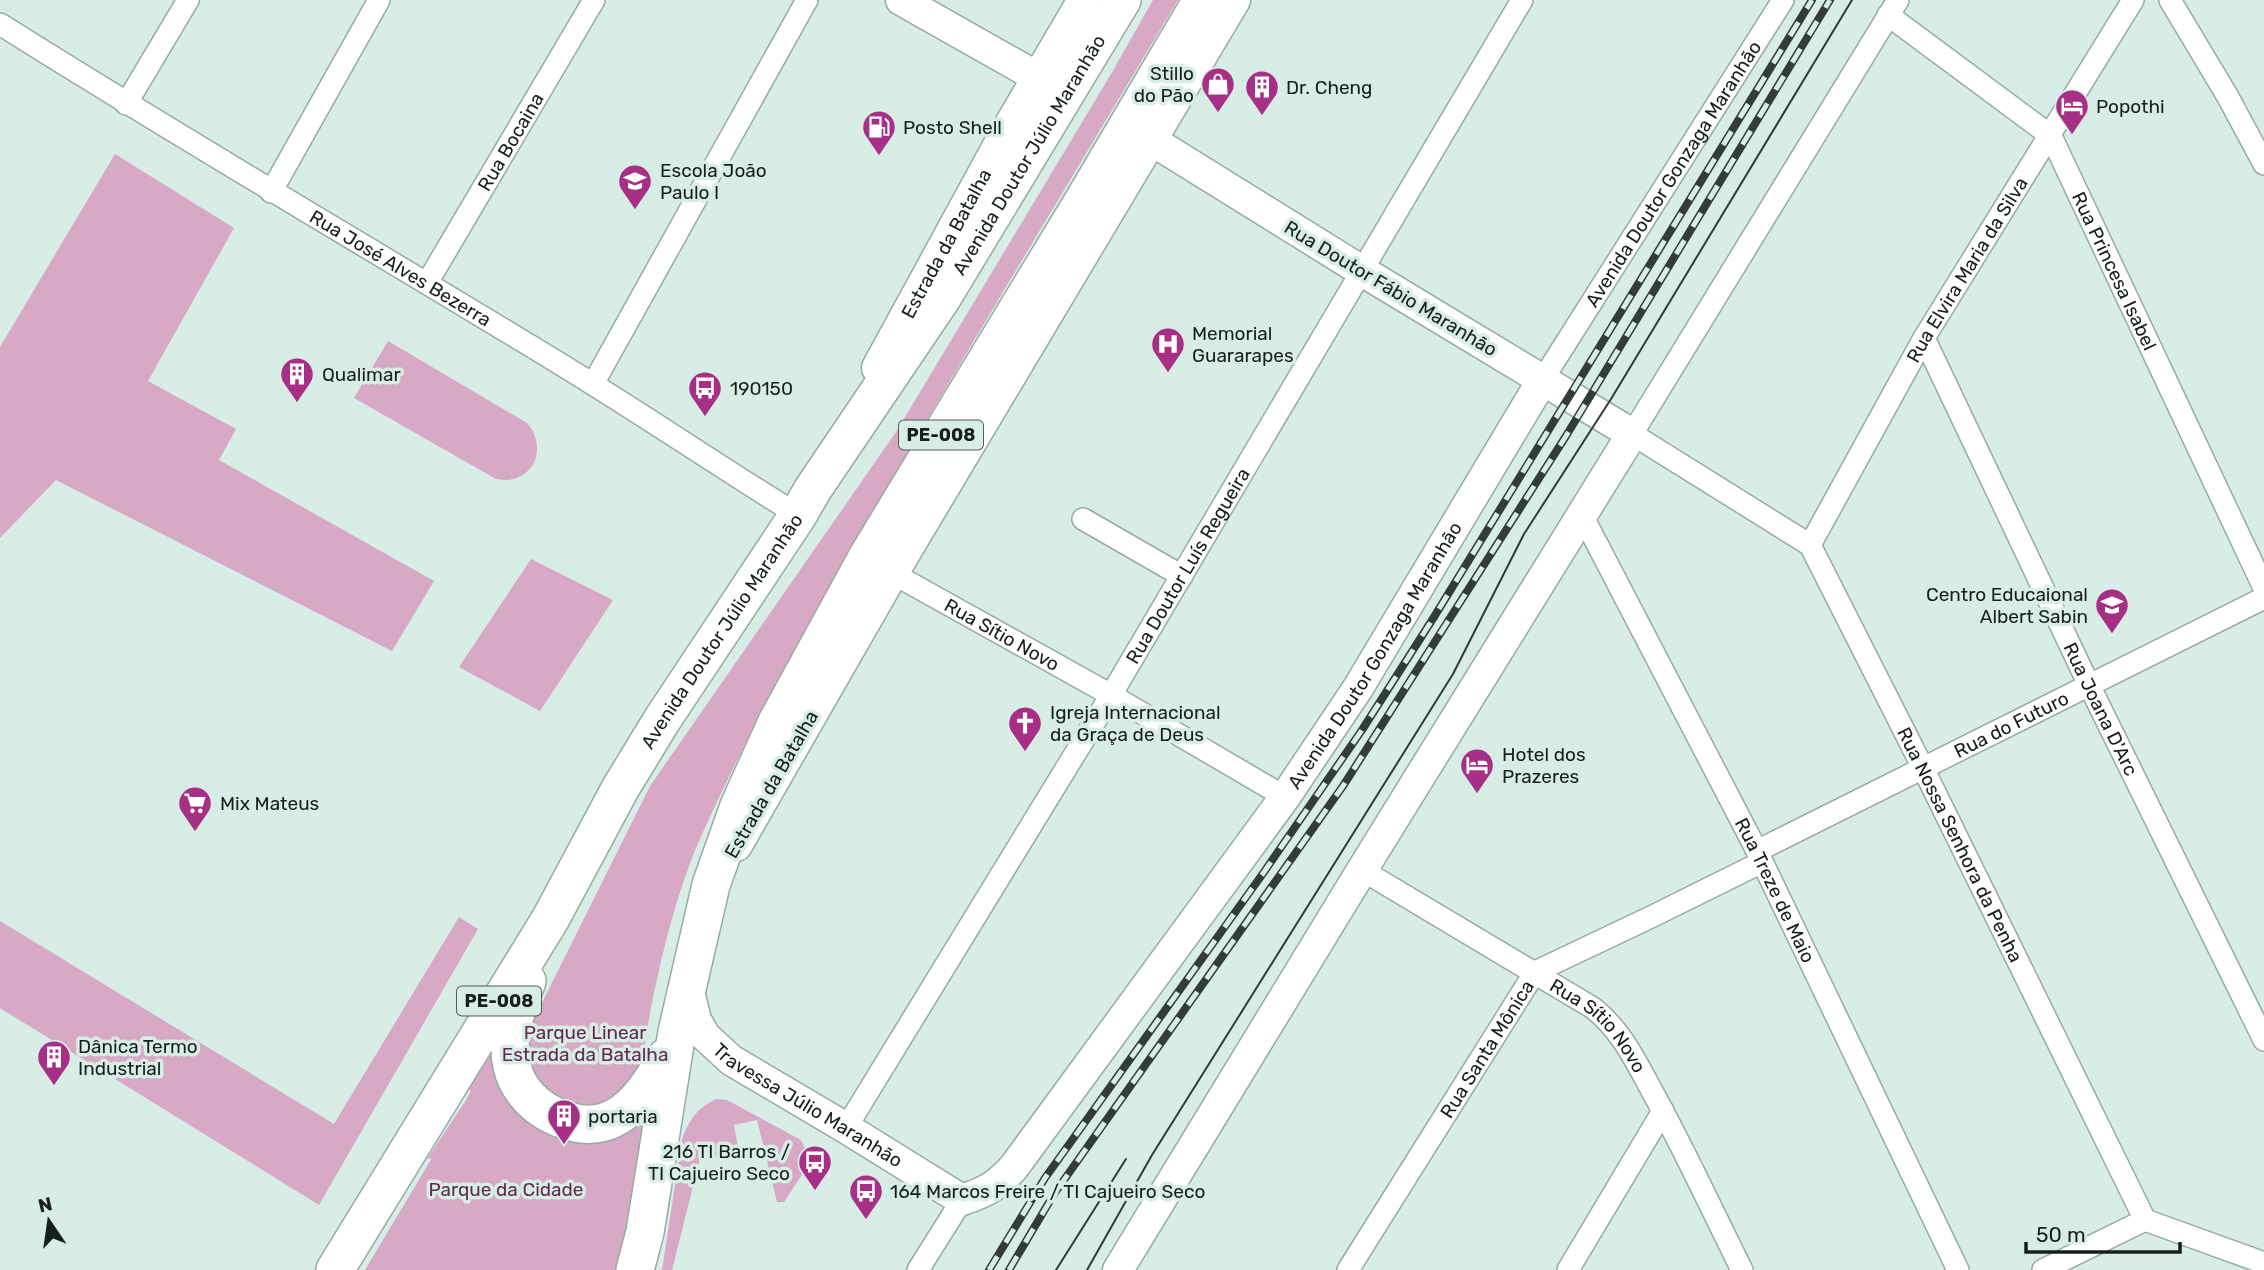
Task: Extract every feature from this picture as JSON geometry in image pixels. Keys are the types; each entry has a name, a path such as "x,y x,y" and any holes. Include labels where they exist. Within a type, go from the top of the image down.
{"highway":[{"name":"Avenida Doutor Júlio Maranhão","path":"337,1264 551,918 620,789 662,720 942,298 1122,0"},
{"name":"PE-008","path":"635,1270 645,1232 687,984 711,885 739,806 777,722 869,554 1202,0"},
{"path":"551,918 521,996 510,1037 512,1066 525,1094 534,1104 559,1118 582,1125 595,1125 615,1117 638,1101 658,1071 677,1032"}],"main road":[{"path":"892,573 1234,0"},
{"name":"Estrada da Batalha","path":"805,502 946,240 1039,78 1079,2"},
{"name":"Estrada da Batalha","path":"711,885 758,809 892,573"}],"street":[{"path":"126,104 188,0"},
{"path":"271,192 379,0"},
{"name":"Rua Bocaina","path":"428,283 594,0"},
{"path":"593,384 807,0"},
{"path":"901,0 1039,78"},
{"name":"Rua Doutor Luís Regueira","path":"846,1128 1111,695 1522,0"},
{"name":"Avenida Doutor Gonzaga Maranhão","path":"962,1200 983,1193 1000,1183 1014,1167 1285,797 1357,688 1543,379 1783,0"},
{"name":"Rua Elvira Maria da Silva","path":"1810,544 1924,338 2133,0"},
{"path":"2170,0 2264,164"},
{"path":"1118,1270 1893,8"},
{"name":"Rua Princesa Isabel","path":"1893,8 2051,136 2264,588"},
{"name":"Rua José Alves Bezerra","path":"0,24 126,104 593,384 805,502"},
{"name":"Rua Doutor Fábio Maranhão","path":"1151,140 1632,434"},
{"name":"Rua Joana D'Arc","path":"1924,338 2089,685 2264,1040"},
{"path":"1632,434 1810,544"},
{"name":"Rua Treze de Maio","path":"1582,515 1760,857 1958,1270"},
{"path":"1083,519 1182,576"},
{"name":"Rua Nossa Senhora da Penha","path":"1810,544 1924,769 2145,1220"},
{"name":"Rua Sítio Novo","path":"892,573 1111,695 1285,797"},
{"name":"Rua do Futuro","path":"1760,857 1924,769 2264,598"},
{"name":"Rua Santa Mônica","path":"1348,1270 1535,972 1651,917 1760,857"},
{"name":"Rua Sítio Novo","path":"1362,870 1535,972 1593,1008 1614,1026 1663,1111 1742,1270"},
{"name":"Travessa Júlio Maranhão","path":"687,984 696,1020 716,1048 731,1060 962,1200"},
{"path":"1568,1270 1663,1111"},
{"path":"918,1270 962,1200"},
{"path":"2043,1270 2145,1220 2264,1263"}],"green space":[{"name":"Parque Linear Estrada da Batalha","path":"1153,0 1178,0 864,528 781,677 722,791 695,851 673,915 635,1076 625,1088 601,1103 588,1106 562,1102 540,1086 533,1074 527,1051 531,1025 650,786 896,432"},
{"path":"115,154 234,228 148,381 236,429 219,460 434,581 392,651 56,480 0,538 0,347"},
{"path":"388,341 527,423 537,444 532,467 516,478 496,479 354,398"},
{"path":"531,559 613,600 540,711 459,667"},
{"path":"459,917 478,929 319,1205 0,1008 0,921 334,1124"},
{"name":"Parque da Cidade","path":"495,1039 531,1114 654,1111 620,1270 365,1270 432,1158 427,1159 466,1100"},
{"path":"716,1099 727,1100 801,1140 811,1161 784,1202 777,1202 757,1120 734,1125 738,1147 717,1157 702,1150 672,1270 662,1270 682,1139 695,1115"}],"tram line":[{"path":"1087,1270 1152,1155 1453,674 1524,534 1611,399 1852,0"},
{"path":"1056,1270 1126,1159"}],"railway":[{"path":"989,1270 1045,1178 1362,730 1812,0"},
{"path":"1009,1270 1054,1194 1343,786 1566,436 1830,0"}],"place":[{"name":"Stillo do Pão","path":"1218,114"},
{"name":"Dr. Cheng","path":"1262,117"},
{"name":"Popothi","path":"2072,136"},
{"name":"Posto Shell","path":"879,157"},
{"name":"Escola João Paulo I","path":"635,211"},
{"name":"Memorial Guararapes","path":"1168,374"},
{"name":"Qualimar","path":"297,404"},
{"name":"190150","path":"705,418"},
{"name":"Centro Educaional Albert Sabin","path":"2112,635"},
{"name":"Igreja Internacional da Graça de Deus","path":"1025,753"},
{"name":"Hotel dos Prazeres","path":"1477,795"},
{"name":"Mix Mateus","path":"195,833"},
{"name":"Dânica Termo Industrial","path":"54,1087"},
{"name":"portaria","path":"564,1146"},
{"name":"216 TI Barros / TI Cajueiro Seco","path":"815,1192"},
{"name":"164 Marcos Freire / TI Cajueiro Seco","path":"866,1221"}]}
